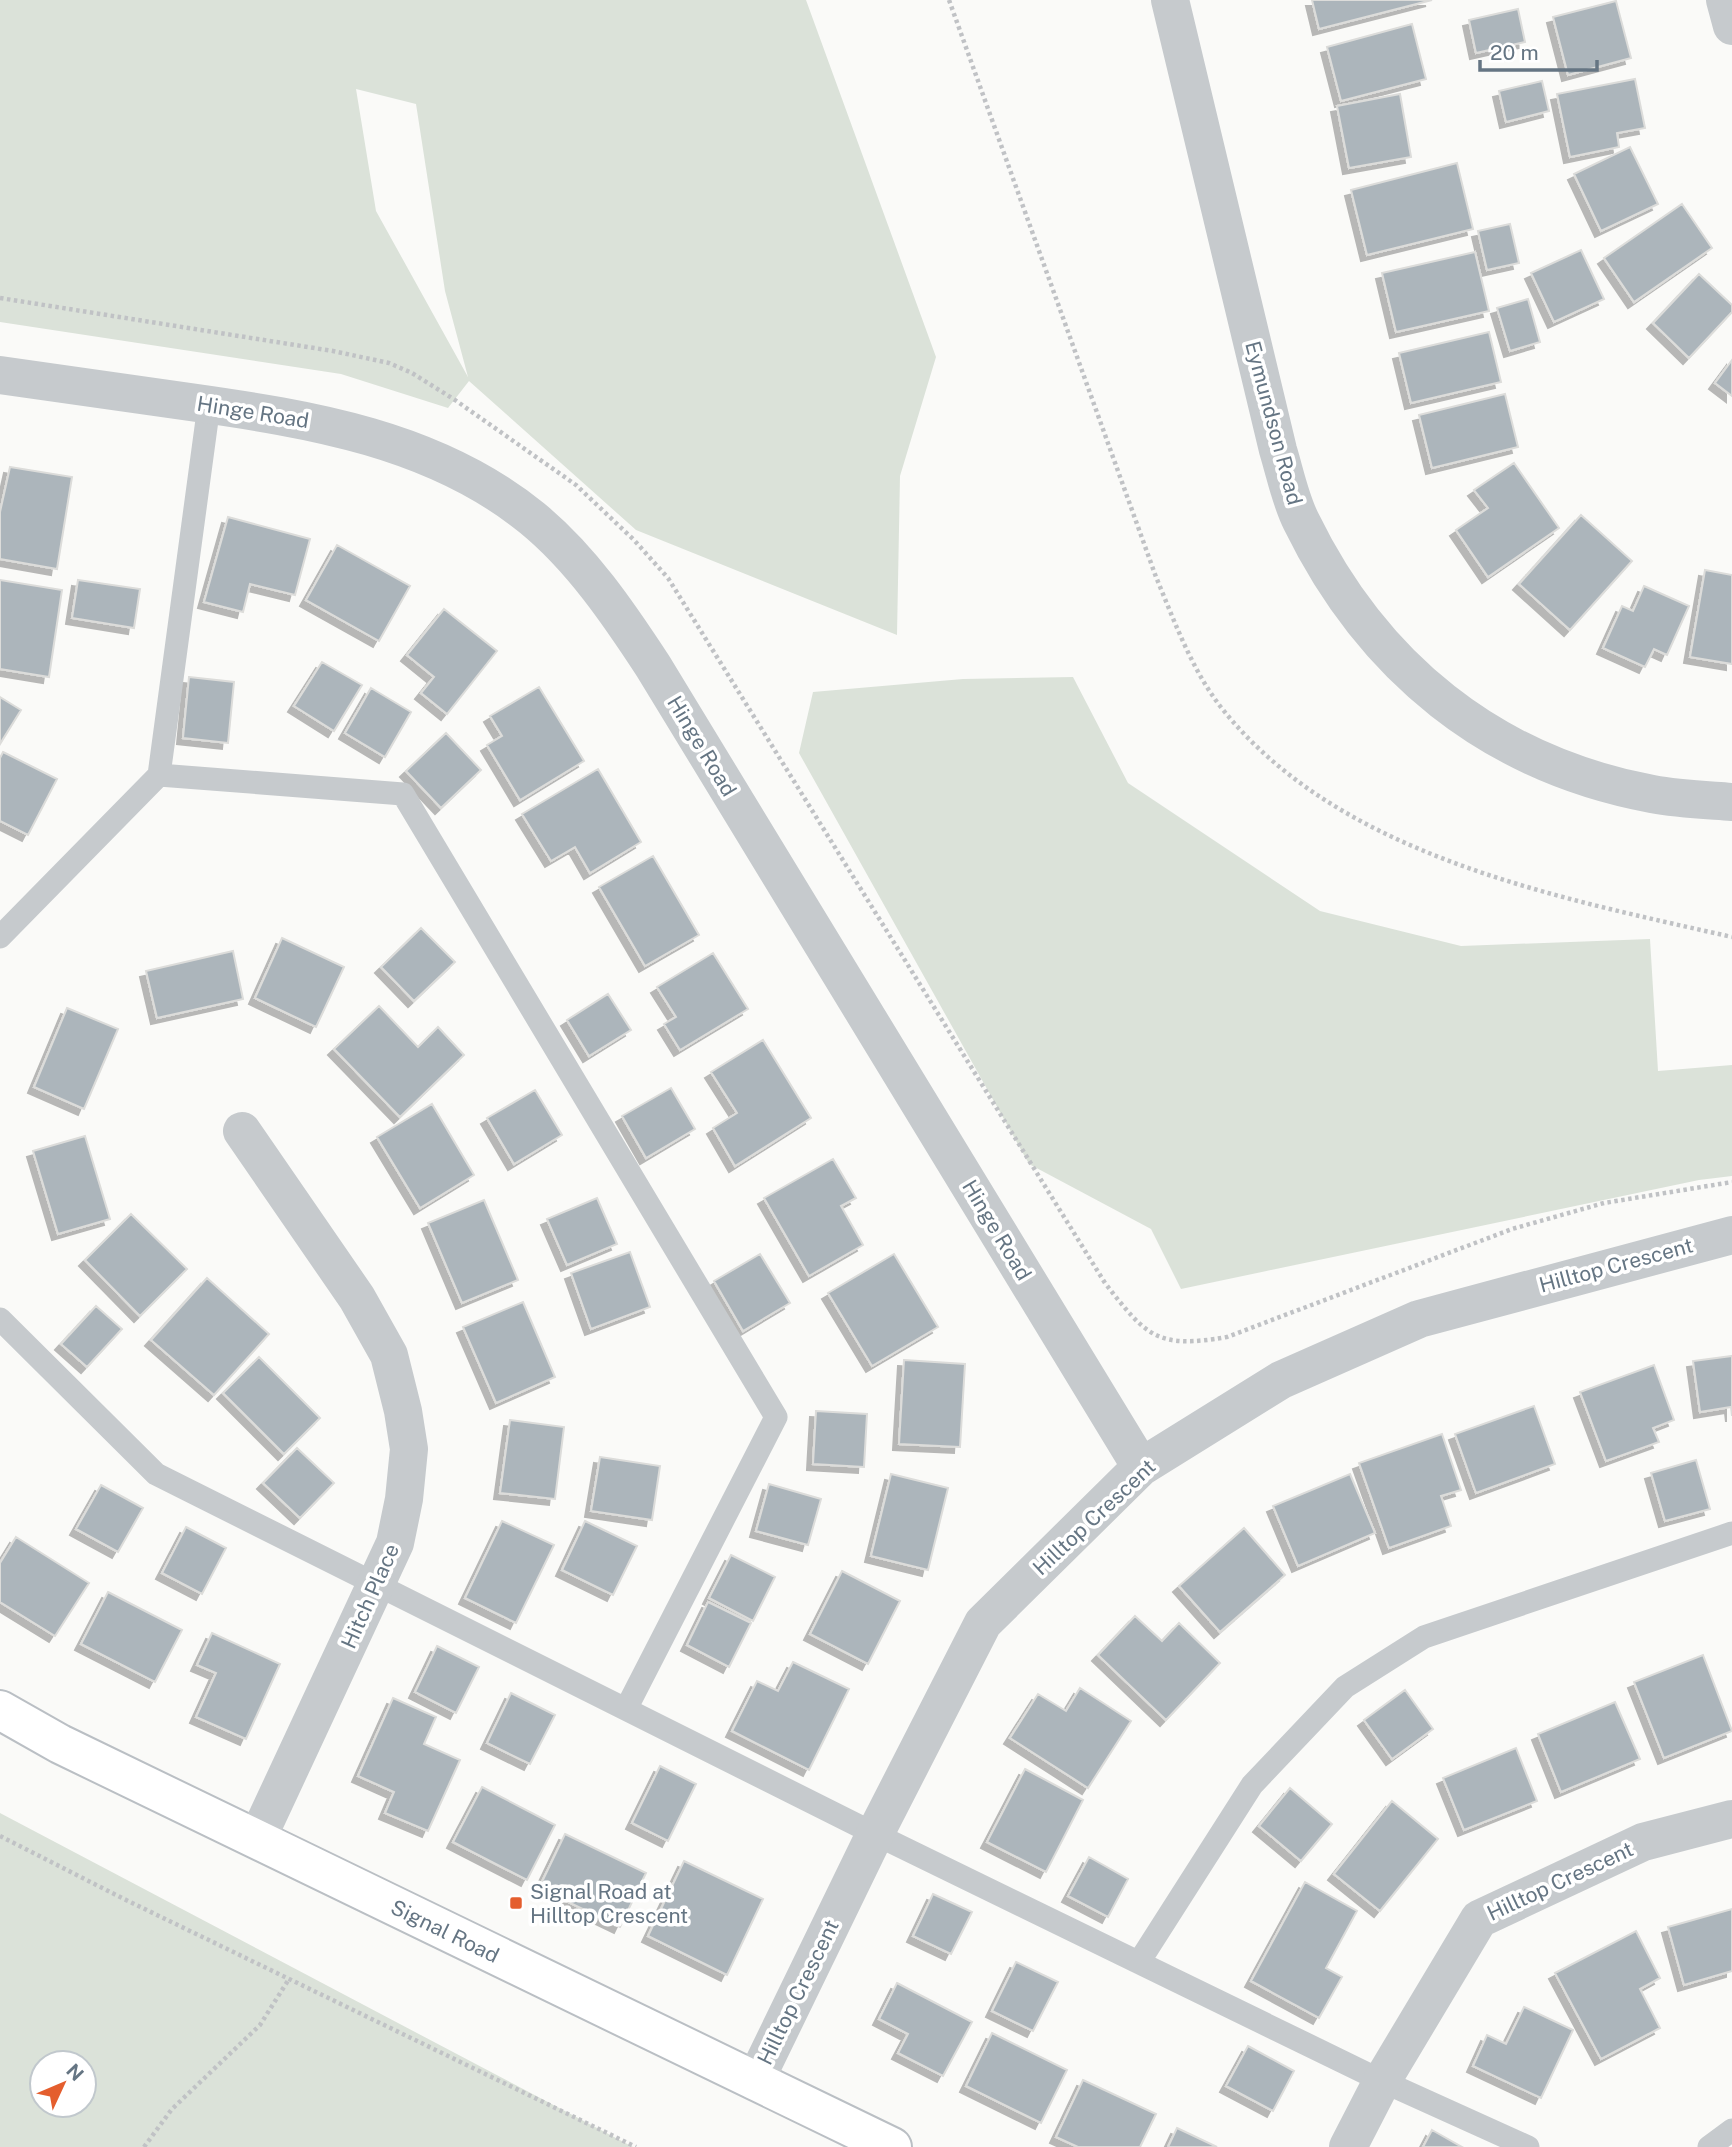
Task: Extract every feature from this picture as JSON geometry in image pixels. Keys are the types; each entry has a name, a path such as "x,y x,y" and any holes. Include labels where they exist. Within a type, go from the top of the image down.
{"street":[{"name":"Eymundson Road","path":"1170,0 1278,450 1299,518 1336,586 1390,656 1451,710 1520,753 1591,779 1653,794 1732,802"},
{"path":"1725,0 1732,26"},
{"name":"Hinge Road","path":"0,375 303,419 378,438 434,458 489,488 533,519 578,564 625,623 653,666 1141,1466"},
{"name":"Hitch Place","path":"242,1131 357,1298 389,1355 409,1449 404,1499 395,1543 258,1837"},
{"name":"Hilltop Crescent","path":"755,2081 875,1834 983,1623 1141,1466 1281,1380 1419,1320 1732,1235"},
{"name":"Signal Road","path":"0,1710 60,1744 258,1837 892,2147"},
{"name":"Hilltop Crescent","path":"1348,2147 1382,2081 1479,1919 1643,1842 1732,1819"}],"lane":[{"path":"0,937 159,775 209,405"},
{"path":"159,775 403,794 776,1417 626,1709"},
{"path":"0,1319 156,1474 875,1834 1382,2081 1528,2147"},
{"path":"1139,1962 1252,1785 1345,1687 1424,1637 1732,1533"},
{"path":"1709,2147 1732,2130"}],"path":[{"path":"949,0 1156,577 1182,640 1219,705 1272,762 1329,805 1432,854 1572,901 1732,937"},
{"path":"0,298 333,351 389,363 412,373 455,400 576,485 634,540 668,578 1105,1283 1126,1310 1156,1338 1188,1344 1227,1337 1512,1229 1604,1203 1732,1182"},
{"path":"0,1836 636,2147"},
{"path":"144,2147 172,2109 260,2025 290,1979"}],"shaded area":[{"path":"0,0 806,0 936,357 900,476 897,635 636,530 469,381 448,408 341,374 0,322","holes":["356,89 416,104 445,291 468,377 376,211"]},
{"path":"1073,677 1128,783 1320,911 1461,946 1650,939 1658,1071 1732,1065 1732,1176 1699,1180 1181,1289 1151,1229 1029,1164 799,753 813,692 963,679"},
{"path":"0,1813 633,2147 0,2147"}],"building":[{"path":"1312,0 1432,0 1319,29"},
{"path":"1616,1 1631,58 1568,75 1553,17"},
{"path":"1518,9 1525,42 1476,53 1469,20"},
{"path":"1412,24 1426,79 1341,101 1327,47"},
{"path":"1635,79 1645,128 1617,133 1619,147 1570,157 1557,94"},
{"path":"1542,81 1549,111 1506,122 1499,91"},
{"path":"1400,94 1411,157 1349,168 1337,106"},
{"path":"1630,147 1658,204 1601,231 1574,174"},
{"path":"1457,163 1473,229 1367,255 1351,190"},
{"path":"1682,204 1712,248 1634,302 1604,258"},
{"path":"1510,224 1519,263 1487,270 1478,231"},
{"path":"1581,250 1604,299 1554,322 1531,273"},
{"path":"1475,252 1489,311 1396,332 1382,273"},
{"path":"1699,274 1732,305 1732,312 1689,358 1653,323"},
{"path":"1528,299 1540,342 1510,351 1497,308"},
{"path":"1489,332 1501,382 1411,403 1399,353"},
{"path":"1732,360 1732,396 1715,383"},
{"path":"1505,394 1518,447 1432,468 1419,415"},
{"path":"1514,463 1559,528 1488,577 1456,530 1488,508 1474,490"},
{"path":"10,467 72,477 57,569 0,559 0,512"},
{"path":"1581,515 1632,561 1570,630 1519,584"},
{"path":"228,517 310,539 295,595 250,584 243,612 204,602"},
{"path":"337,545 410,586 379,641 306,600"},
{"path":"1705,570 1732,575 1732,664 1690,657"},
{"path":"0,580 62,590 49,677 0,669"},
{"path":"78,580 140,589 134,628 72,618"},
{"path":"1644,586 1689,606 1667,655 1654,649 1645,667 1603,648 1622,606 1633,611"},
{"path":"444,609 497,651 447,714 421,693 434,677 407,655"},
{"path":"322,662 362,685 334,731 294,706"},
{"path":"189,677 234,682 228,743 183,738"},
{"path":"539,687 584,761 520,800 487,745 502,736 490,716"},
{"path":"371,688 411,712 385,757 345,733"},
{"path":"0,697 21,710 0,744"},
{"path":"446,733 481,770 441,808 406,771"},
{"path":"3,752 57,779 28,835 0,821 0,758"},
{"path":"598,769 641,842 590,873 575,847 551,861 522,814"},
{"path":"653,856 699,935 645,966 599,887"},
{"path":"421,928 455,962 414,1001 381,967"},
{"path":"282,938 344,967 316,1027 255,998"},
{"path":"233,951 243,999 157,1018 146,971"},
{"path":"713,953 748,1009 680,1050 664,1024 676,1017 657,987"},
{"path":"608,994 631,1030 589,1056 567,1020"},
{"path":"379,1006 418,1047 438,1027 464,1055 400,1117 334,1049"},
{"path":"67,1008 118,1029 84,1109 34,1087"},
{"path":"763,1040 811,1118 735,1166 713,1128 737,1113 711,1072"},
{"path":"671,1088 695,1129 646,1158 622,1116"},
{"path":"535,1090 562,1135 514,1164 487,1118"},
{"path":"432,1104 474,1175 420,1208 377,1137"},
{"path":"85,1136 110,1219 58,1234 33,1151"},
{"path":"833,1159 856,1198 841,1206 863,1245 809,1276 764,1198"},
{"path":"597,1198 617,1244 567,1265 547,1219"},
{"path":"484,1200 518,1280 462,1303 428,1223"},
{"path":"131,1214 187,1269 140,1316 85,1260"},
{"path":"630,1252 650,1307 591,1329 571,1273"},
{"path":"760,1254 790,1303 743,1331 714,1281"},
{"path":"894,1254 938,1327 872,1366 828,1293"},
{"path":"207,1278 269,1334 214,1395 151,1340"},
{"path":"523,1302 555,1377 496,1403 463,1327"},
{"path":"96,1306 122,1329 87,1367 61,1344"},
{"path":"1732,1356 1732,1416 1731,1407 1700,1412 1693,1361"},
{"path":"259,1357 320,1418 284,1454 223,1393"},
{"path":"904,1360 965,1364 960,1447 899,1444"},
{"path":"1654,1365 1674,1420 1653,1428 1659,1442 1606,1461 1580,1392"},
{"path":"1534,1406 1555,1464 1476,1493 1455,1434"},
{"path":"816,1411 867,1414 864,1467 813,1464"},
{"path":"510,1420 564,1427 555,1499 500,1493"},
{"path":"1442,1434 1461,1490 1441,1496 1451,1526 1389,1548 1359,1463"},
{"path":"297,1448 334,1483 300,1518 263,1483"},
{"path":"600,1457 660,1466 652,1520 591,1511"},
{"path":"1696,1460 1710,1509 1665,1521 1651,1473"},
{"path":"891,1474 948,1488 928,1570 871,1556"},
{"path":"1350,1474 1375,1533 1298,1566 1273,1506"},
{"path":"769,1484 821,1499 808,1545 756,1531"},
{"path":"101,1485 143,1508 118,1552 76,1529"},
{"path":"502,1521 554,1545 516,1623 465,1598"},
{"path":"585,1521 637,1546 613,1595 562,1570"},
{"path":"186,1527 226,1548 202,1594 162,1573"},
{"path":"1244,1528 1285,1575 1220,1632 1179,1586"},
{"path":"16,1537 89,1583 55,1636 0,1602 0,1563"},
{"path":"731,1555 775,1577 753,1621 709,1598"},
{"path":"842,1571 900,1601 868,1664 810,1634"},
{"path":"108,1592 182,1630 155,1682 81,1644"},
{"path":"708,1602 751,1623 729,1667 687,1645"},
{"path":"1135,1616 1162,1641 1179,1623 1220,1663 1166,1720 1098,1655"},
{"path":"212,1633 280,1664 246,1739 196,1717 216,1673 197,1665"},
{"path":"437,1646 479,1667 456,1713 415,1692"},
{"path":"1703,1655 1732,1731 1664,1758 1634,1682"},
{"path":"793,1662 849,1689 809,1770 732,1731 757,1681 778,1691"},
{"path":"1080,1688 1131,1721 1088,1788 1010,1738 1038,1694 1066,1711"},
{"path":"1405,1690 1433,1729 1392,1759 1364,1720"},
{"path":"511,1693 555,1715 530,1764 487,1743"},
{"path":"393,1698 436,1717 424,1744 460,1760 428,1831 385,1813 394,1792 358,1776"},
{"path":"1615,1702 1640,1759 1561,1792 1538,1734"},
{"path":"1516,1748 1537,1801 1464,1830 1443,1778"},
{"path":"660,1766 696,1784 668,1841 632,1823"},
{"path":"1025,1769 1083,1800 1046,1872 987,1842"},
{"path":"482,1787 555,1825 527,1880 453,1842"},
{"path":"1290,1788 1332,1824 1301,1861 1259,1826"},
{"path":"1392,1801 1438,1839 1380,1911 1334,1874"},
{"path":"565,1834 646,1873 620,1927 539,1888"},
{"path":"1089,1857 1128,1879 1108,1917 1068,1896"},
{"path":"684,1861 763,1899 727,1975 648,1936"},
{"path":"1305,1882 1357,1911 1326,1968 1342,1977 1319,2018 1251,1981"},
{"path":"933,1894 972,1912 951,1954 913,1936"},
{"path":"1732,1909 1732,1971 1684,1985 1668,1927"},
{"path":"1636,1931 1660,1978 1640,1989 1660,2028 1601,2059 1555,1973"},
{"path":"1016,1962 1058,1982 1033,2031 992,2011"},
{"path":"897,1983 972,2022 943,2076 898,2053 908,2034 879,2019"},
{"path":"1524,2007 1573,2030 1541,2098 1473,2066 1487,2035 1506,2044"},
{"path":"992,2033 1067,2070 1041,2123 966,2086"},
{"path":"1248,2046 1294,2071 1273,2111 1226,2086"},
{"path":"1083,2080 1156,2114 1140,2147 1078,2147 1056,2137"},
{"path":"1177,2128 1217,2147 1168,2147"},
{"path":"1432,2130 1462,2147 1423,2147"}],"place":[{"name":"Signal Road at Hilltop Crescent","path":"516,1903"}]}
